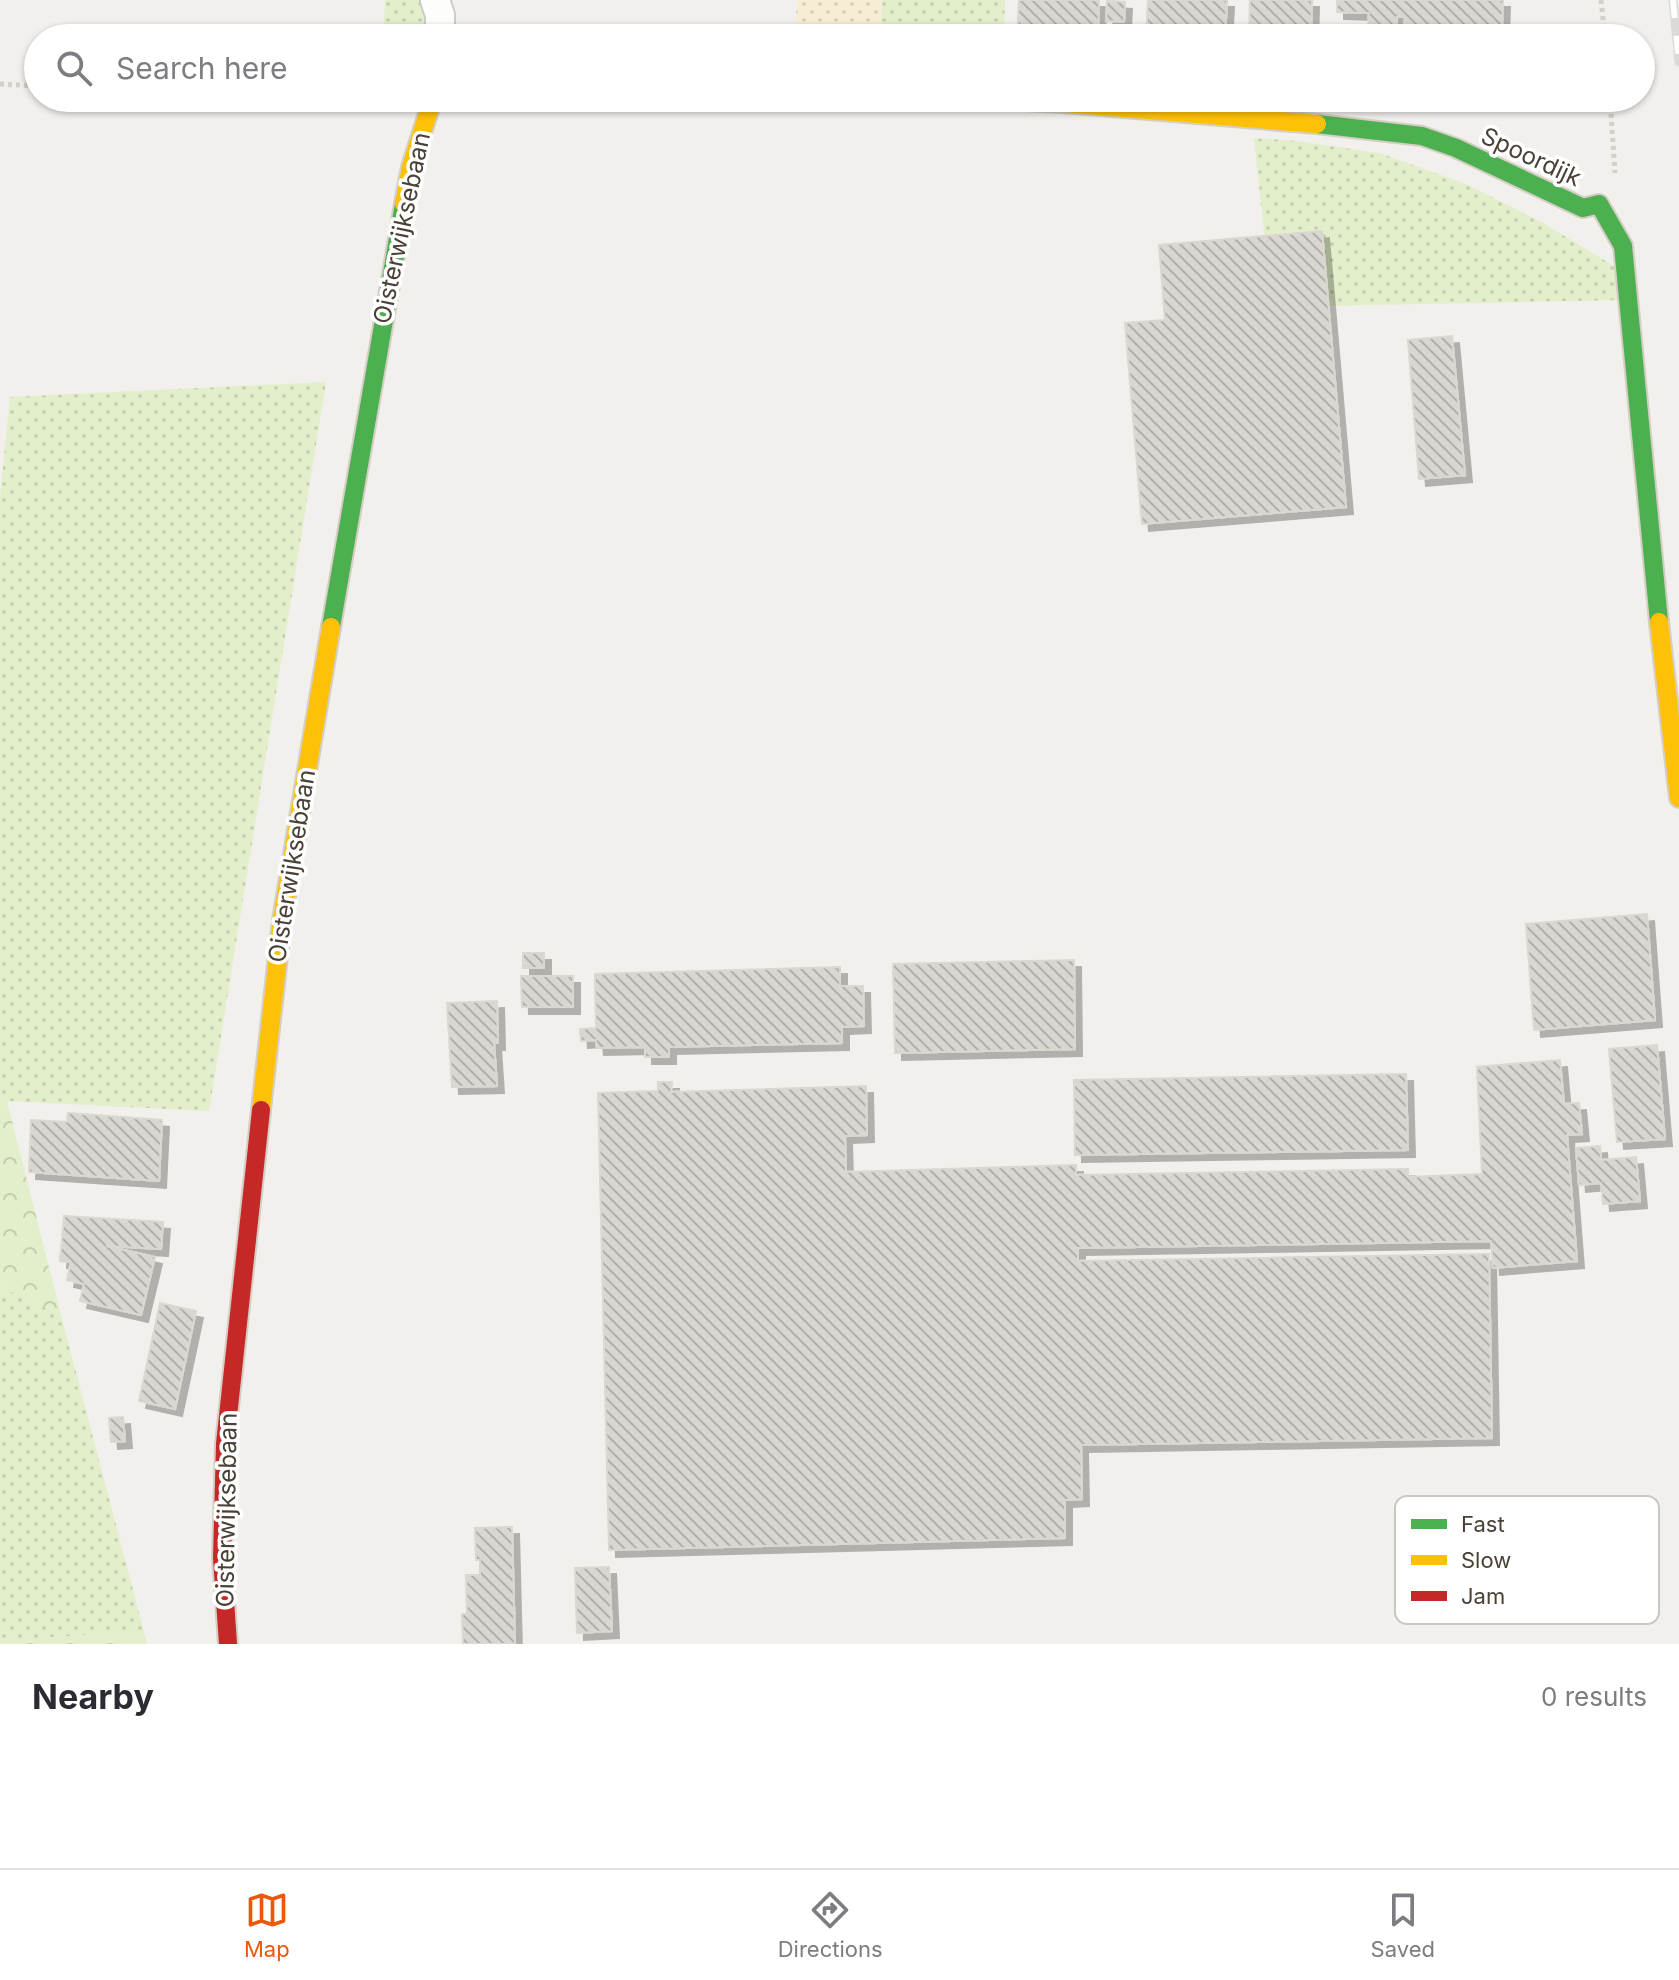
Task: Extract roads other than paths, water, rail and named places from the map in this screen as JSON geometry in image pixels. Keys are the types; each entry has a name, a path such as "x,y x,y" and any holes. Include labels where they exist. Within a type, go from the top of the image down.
{"street":[{"path":"435,0 440,24"},
{"name":"Oisterwijksebaan","path":"228,1644 222,1558 225,1444 282,920 386,297 411,167 429,112"},
{"name":"Spoordijk","path":"1173,112 1368,128 1422,136 1456,148 1583,208 1599,204 1623,246 1650,538 1679,798"}],"railway":[{"path":"1673,0 1679,62"}]}
